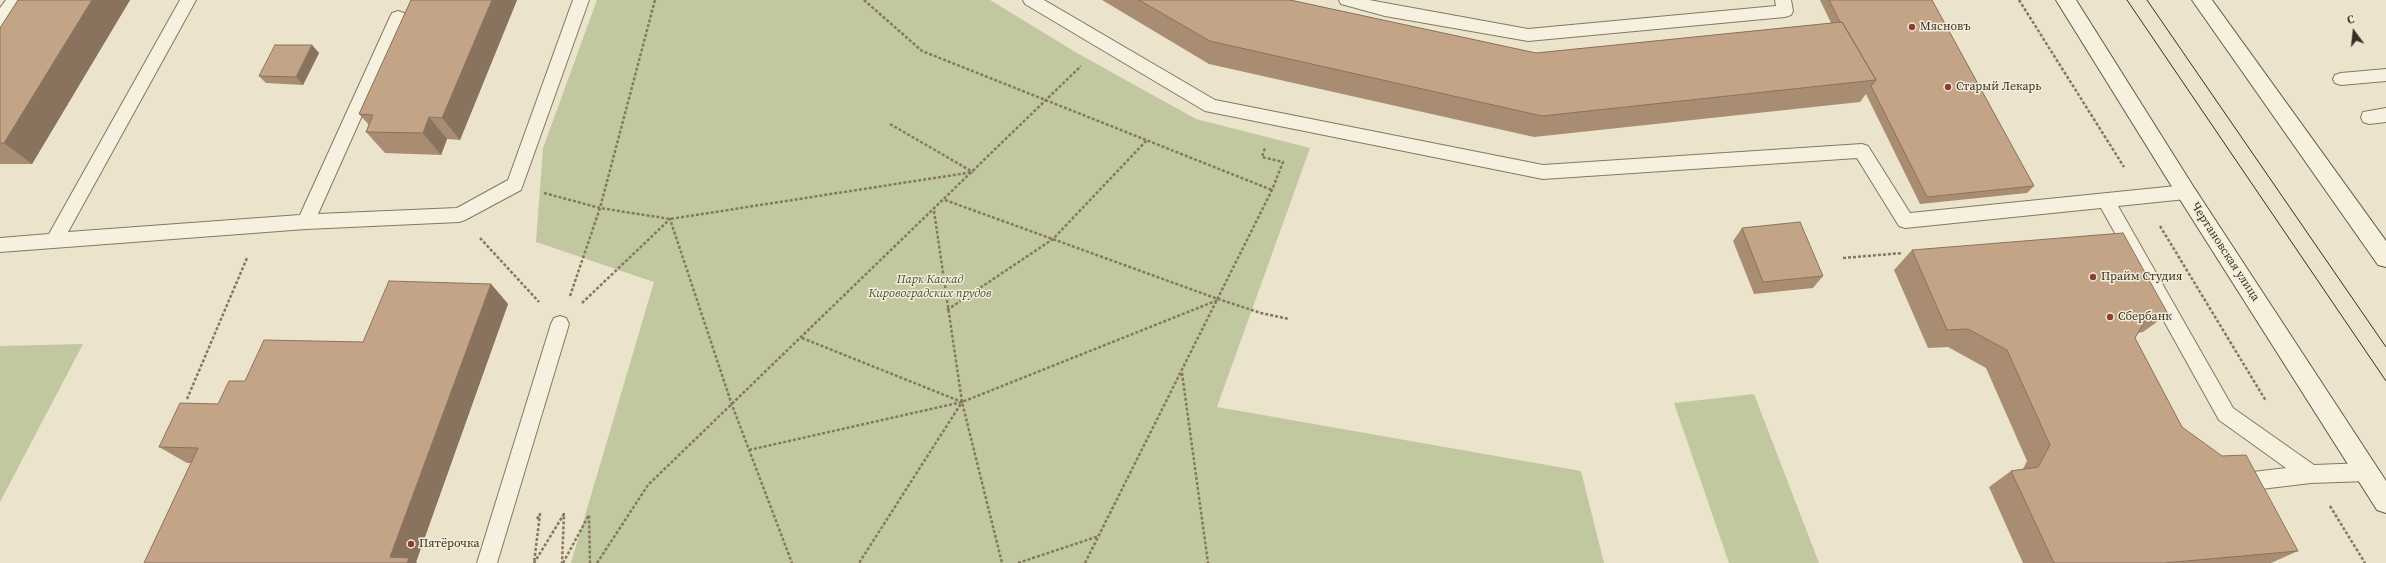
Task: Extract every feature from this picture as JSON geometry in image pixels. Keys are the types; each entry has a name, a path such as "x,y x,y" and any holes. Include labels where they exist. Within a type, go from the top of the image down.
{"main road":[{"name":"Чертановская улица","path":"2066,0 2186,192 2386,502"},
{"path":"2202,0 2386,258"}],"lane":[{"path":"0,21 14,0"},
{"path":"54,241 188,0"},
{"path":"0,246 260,225 459,215 515,185 581,0"},
{"path":"1031,0 1211,106 1543,172 1862,151 1905,221 2186,192"},
{"path":"1347,0 1385,10 1528,35 1785,10 1783,0"},
{"path":"306,222 398,17"},
{"path":"2341,79 2386,74"},
{"path":"2369,117 2386,115"},
{"path":"2105,200 2226,414 2311,474"},
{"path":"487,563 560,324"},
{"path":"2224,484 2311,474 2366,472"}],"path":[{"path":"560,324 600,208 655,0"},
{"path":"864,0 922,51 1272,190"},
{"path":"2019,0 2142,196 2270,407"},
{"path":"597,563 648,485 945,200 1104,42"},
{"path":"1086,563 1182,373 1272,190 1284,162 1262,157 1276,119"},
{"path":"890,124 973,172"},
{"path":"947,310 1053,239 1147,140"},
{"path":"515,185 600,208 670,219 973,172"},
{"path":"945,200 1218,300 1261,313 1289,319"},
{"path":"934,210 947,310 962,402 1002,563"},
{"path":"459,215 560,324"},
{"path":"560,324 670,219"},
{"path":"670,219 732,405 792,563"},
{"path":"187,399 260,225"},
{"path":"749,450 962,402 1218,300"},
{"path":"802,338 962,402"},
{"path":"1182,373 1208,563"},
{"path":"859,563 962,402"},
{"path":"2311,474 2364,563"},
{"path":"563,563 589,515 590,563"},
{"path":"1018,563 1099,536"}],"green space":[{"name":"Парк Каскад Кировоградских прудов","path":"597,0 990,0 1077,53 1196,119 1310,148 1217,407 1581,471 1604,563 571,563 654,282 536,242 543,148"},
{"path":"83,344 0,502 0,346"},
{"path":"1754,394 1819,563 1729,563 1674,403"}],"building":[{"path":"18,0 92,0 4,143 0,143 0,28"},
{"path":"411,0 492,0 442,118 429,117 423,133 366,132 373,115 359,114"},
{"path":"1139,0 1290,0 1536,53 1842,22 1876,80 1542,116 1210,41"},
{"path":"1829,0 1932,0 2034,186 1927,197 1871,86 1876,80 1842,22 1840,22"},
{"path":"275,45 312,45 296,77 259,76"},
{"path":"1800,222 1823,276 1763,282 1742,228"},
{"path":"2123,233 2168,314 2148,315 2135,338 2182,427 2222,456 2246,455 2298,551 2164,563 2054,563 2011,471 2038,467 2050,445 2007,350 1968,329 1947,330 1912,250"},
{"path":"389,281 491,284 390,557 409,558 407,563 144,563 198,448 159,447 180,403 218,404 229,381 245,381 264,340 363,342"}],"tram line":[{"path":"2127,0 2386,381"},
{"path":"2147,0 2386,347"}],"place":[{"name":"Мясновъ","path":"1912,27"},
{"name":"Старый Лекарь","path":"1948,87"},
{"name":"Прайм Студия","path":"2093,277"},
{"name":"Сбербанк","path":"2110,317"},
{"name":"Пятёрочка","path":"411,544"}]}
